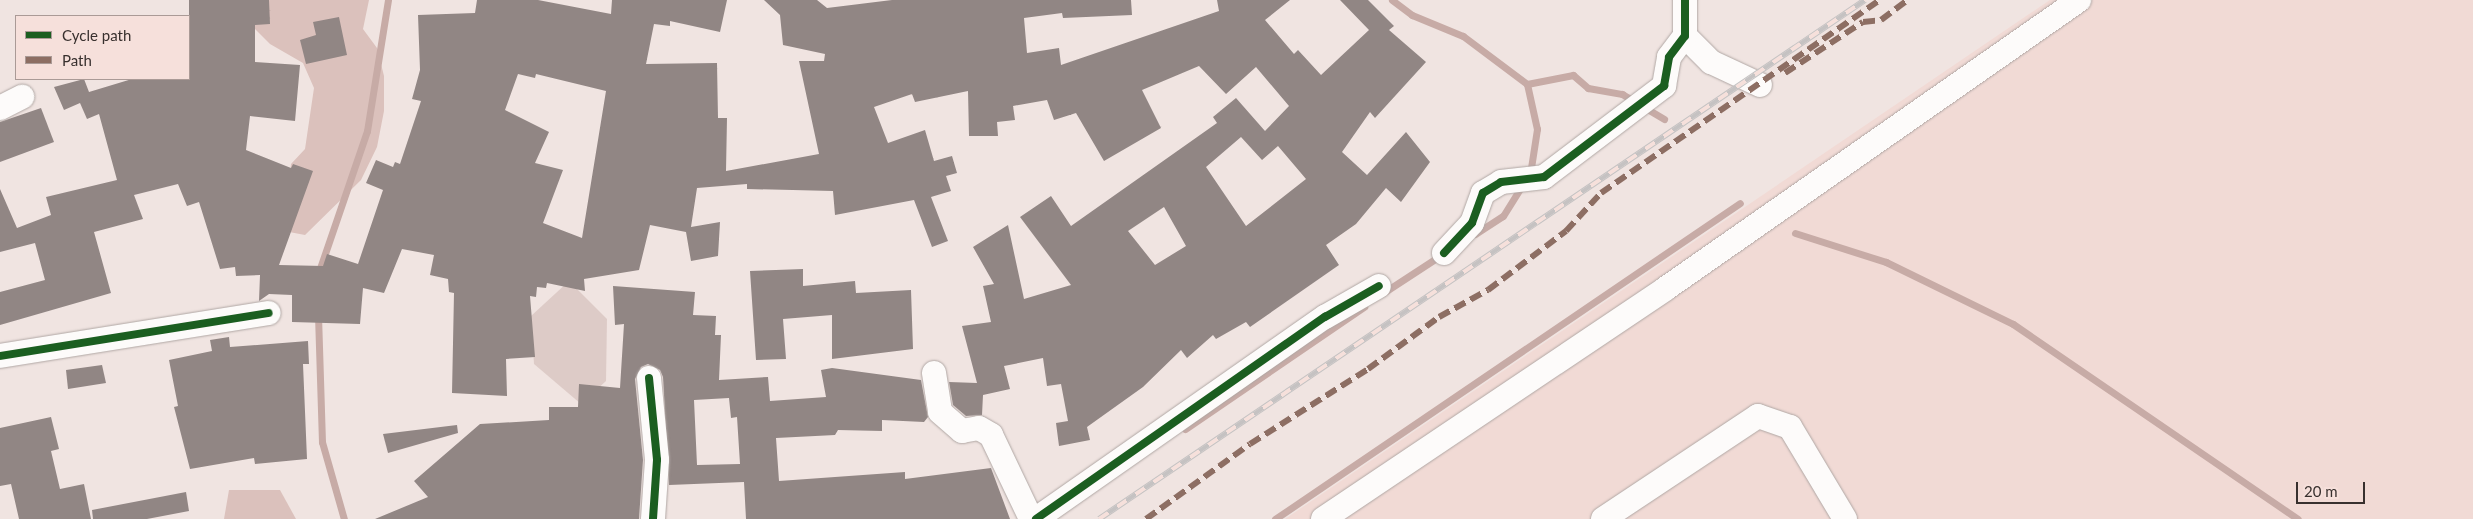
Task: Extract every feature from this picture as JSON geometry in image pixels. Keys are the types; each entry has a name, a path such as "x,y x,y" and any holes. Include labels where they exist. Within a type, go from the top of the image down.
{"street":[{"path":"1444,253 1472,223 1483,193 1502,182 1544,177 1664,86 1670,57 1685,36 1685,0"},
{"path":"1323,519 1665,289 2079,0"},
{"path":"1685,36 1711,62 1760,85"},
{"path":"0,108 22,97"},
{"path":"1036,519 1325,317 1379,286"},
{"path":"0,356 269,313"},
{"path":"934,373 940,412 962,430 979,428 991,435 1031,519"},
{"path":"649,378 657,460 653,519"},
{"path":"1603,519 1758,416 1790,428 1845,519"}],"shaded area":[{"path":"251,0 369,0 363,29 377,48 384,76 384,111 377,147 361,180 305,235 284,231 291,164 305,149 314,88 303,63 270,44 253,27"},
{"path":"2050,0 2473,0 2473,519 1285,519"},
{"path":"569,281 607,319 606,381 581,404 534,364 531,316"},
{"path":"229,490 280,490 296,519 224,519"}],"building":[{"path":"189,0 269,0 270,24 255,25 255,62 300,65 295,121 250,116 246,150 291,168 293,164 313,171 279,265 323,266 327,254 358,264 383,190 366,183 376,160 393,167 395,162 400,164 421,101 412,99 420,70 418,15 475,13 477,0 538,0 611,14 612,0 727,0 720,32 670,21 670,26 654,24 646,64 717,63 718,118 727,118 726,171 819,154 799,61 824,61 825,54 783,45 780,15 764,0 817,0 827,8 892,0 1131,0 1132,15 1063,18 1062,13 1024,18 1027,53 1059,48 1061,65 1219,11 1217,0 1290,0 1265,20 1294,54 1298,50 1321,75 1369,30 1340,0 1368,0 1394,26 1389,30 1426,62 1375,118 1370,112 1342,152 1367,175 1406,132 1430,162 1401,202 1386,188 1356,224 1326,245 1339,265 1250,327 1246,322 1216,339 1213,335 1187,358 1181,350 1143,387 1087,427 1090,440 1059,446 1056,423 1068,421 1061,384 1047,386 1043,358 1004,366 1010,389 983,395 982,415 966,416 953,405 949,382 977,383 962,326 991,322 983,286 994,284 973,247 1008,225 1024,299 1071,285 1020,217 1051,196 1071,226 1217,123 1213,117 1236,98 1265,131 1289,106 1256,67 1226,94 1199,66 1142,90 1161,128 1104,161 1076,113 1054,120 1047,100 1013,106 1015,120 997,122 998,136 969,136 968,91 915,102 912,94 874,107 888,143 925,130 934,161 952,156 957,173 946,176 951,191 931,197 948,241 932,247 914,200 835,215 833,191 747,189 747,184 697,188 691,227 720,222 718,256 691,261 686,232 650,225 639,270 584,279 585,291 547,283 546,288 537,287 536,297 530,296 535,357 506,359 507,396 452,393 454,293 449,292 448,279 430,275 434,255 402,249 384,293 363,288 360,324 292,322 292,295 269,294 259,301 260,275 236,276 235,267 220,269 199,202 187,206 178,184 134,195 143,219 94,232 111,293 0,325 0,292 45,280 35,243 0,252 0,189 17,228 51,215 46,197 117,180 99,114 87,119 80,103 64,110 54,87 84,80 89,92 129,80 190,80","holes":["518,74 535,78 536,74 606,91 582,238 543,223 563,170 535,163 549,132 505,110","1241,137 1262,160 1278,146 1306,179 1246,226 1206,167","1164,207 1186,246 1155,265 1128,231"]},
{"path":"339,17 347,55 306,64 300,40 316,35 313,22"},
{"path":"41,108 54,142 0,162 0,122"},
{"path":"803,269 803,286 855,281 856,293 911,290 913,349 832,359 832,315 783,319 786,359 756,360 750,271"},
{"path":"613,286 695,292 693,315 716,316 715,335 721,335 719,380 768,377 770,401 826,397 821,370 832,368 921,380 928,417 924,422 882,420 882,431 838,430 835,435 776,438 779,481 905,472 905,479 991,468 1010,519 746,519 744,482 669,485 663,377 660,370 648,364 641,367 635,379 643,460 639,519 375,519 428,497 414,481 480,424 549,420 549,407 578,407 579,384 620,388 624,324 615,325","holes":["729,398 731,418 737,417 740,464 697,465 694,400"]},
{"path":"229,337 230,347 308,341 309,364 303,364 307,459 255,464 254,458 190,469 174,407 178,406 169,360 212,351 210,340"},
{"path":"102,365 106,383 68,389 66,370"},
{"path":"51,417 59,449 51,451 60,489 84,484 91,519 19,519 11,484 0,486 0,428"},
{"path":"457,425 458,433 388,453 383,434"},
{"path":"186,492 189,511 147,519 93,519 92,510"}],"waterway":[{"path":"318,274 367,131 388,0"},
{"path":"1392,0 1412,15 1463,36 1527,84 1537,129 1530,174"},
{"path":"1527,84 1573,75 1588,88 1622,94 1664,119"},
{"path":"1475,234 1503,216 1522,185"},
{"path":"1275,519 1740,203"},
{"path":"1795,233 1886,262 2013,324 2298,519"},
{"path":"1383,293 1441,255"},
{"path":"1185,429 1364,307"},
{"path":"318,315 322,442 344,519"}],"railway":[{"path":"1099,519 1865,0"}],"marked path":[{"path":"1146,519 1250,444 1368,369 1439,317 1488,290 1566,231 1601,193 1880,0"},
{"path":"1785,73 1863,22 1881,20 1908,0"}],"cycle path":[{"path":"1444,253 1472,223 1483,193 1501,182 1544,177 1664,86 1669,57 1685,36 1685,0"},
{"path":"1036,519 1325,317 1379,286"},
{"path":"0,356 269,313"},
{"path":"649,378 657,460 653,519"}]}
